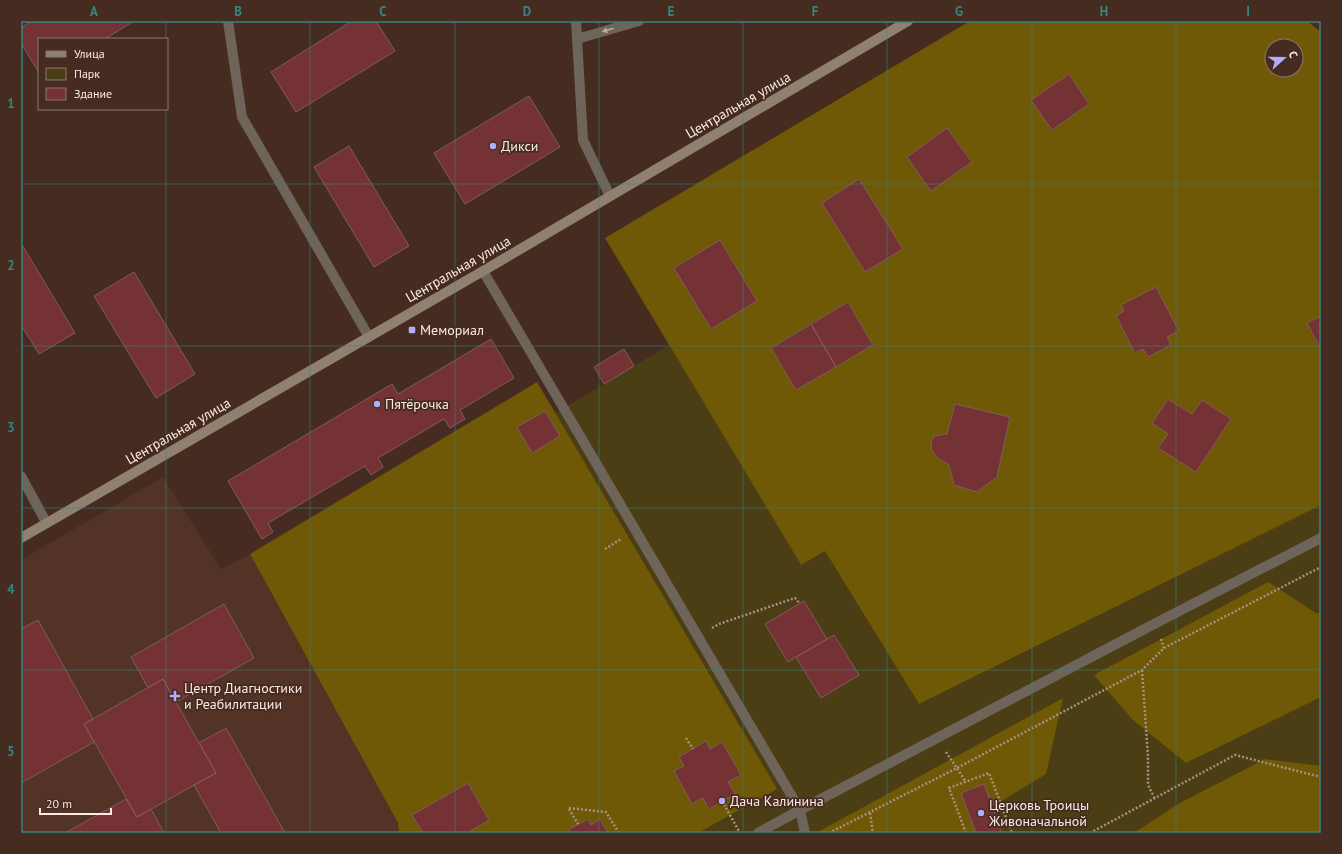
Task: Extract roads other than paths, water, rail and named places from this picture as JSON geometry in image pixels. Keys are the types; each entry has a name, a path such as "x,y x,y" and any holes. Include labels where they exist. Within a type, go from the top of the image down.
{"main road":[{"name":"Центральная улица","path":"21,538 46,522 483,271 908,21"}],"lane":[{"path":"228,21 242,117 369,337"},
{"path":"576,21 583,140 610,196"},
{"path":"577,39 639,21"},
{"path":"483,271 800,810 805,833"},
{"path":"21,476 46,522"},
{"path":"758,833 936,738 1321,538"}],"place":[{"name":"Дикси","path":"493,146"},
{"name":"Мемориал","path":"412,330"},
{"name":"Пятёрочка","path":"377,404"},
{"name":"Центр Диагностики и Реабилитации","path":"175,696"},
{"name":"Дача Калинина","path":"722,801"},
{"name":"Церковь Троицы Живоначальной","path":"981,813"}]}
